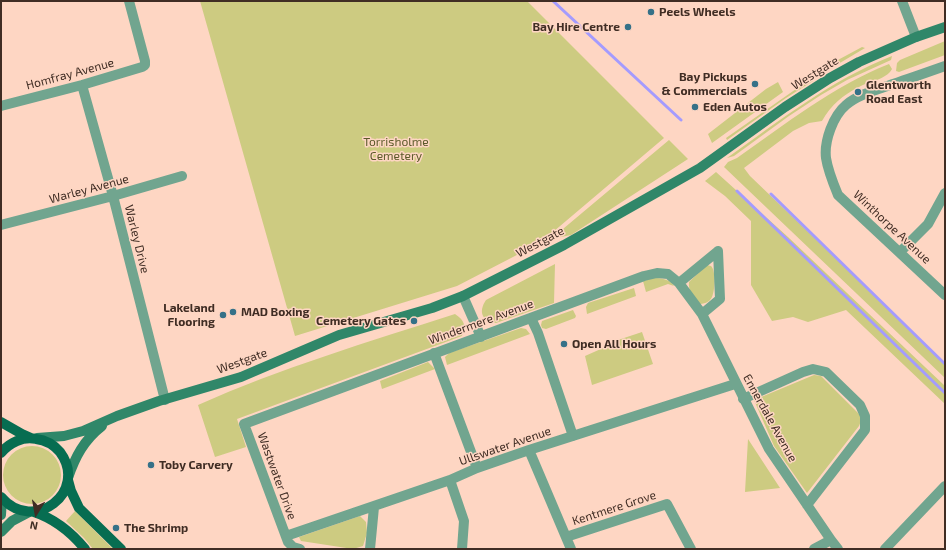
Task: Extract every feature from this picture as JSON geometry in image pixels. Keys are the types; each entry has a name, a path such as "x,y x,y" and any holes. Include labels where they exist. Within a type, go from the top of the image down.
{"main road":[{"path":"1,422 17,432 47,442 56,448 64,457 71,491 79,508 121,549"},
{"path":"1,453 12,443 21,439 33,438"},
{"path":"31,512 44,510 52,506 65,490 68,479"},
{"path":"1,497 6,503 17,509 44,515 59,524 85,549"}],"street":[{"name":"Homfray Avenue","path":"1,106 82,85 145,65 129,1"},
{"path":"902,1 916,37"},
{"name":"Westgate","path":"33,438 51,438 69,435 93,427 117,416 241,377 339,335 432,308 463,296 564,245 700,168 785,107 830,78 860,62 916,37 945,27"},
{"name":"Winthorpe Avenue","path":"945,66 863,96 846,105 838,113 831,127 826,156 830,177 838,195 945,295"},
{"name":"Warley Drive","path":"82,85 113,196 165,400"},
{"name":"Warley Avenue","path":"1,225 113,196 182,176"},
{"path":"900,252 928,224 945,193"},
{"path":"679,282 718,251 720,299 702,314"},
{"name":"Windermere Avenue","path":"244,424 640,278 657,273 668,274 679,282"},
{"name":"Ennerdale Avenue","path":"679,282 702,314 735,384 769,449 838,549"},
{"path":"463,296 481,337"},
{"path":"531,318 538,333 573,436"},
{"path":"434,353 477,468"},
{"path":"743,399 813,369 826,372 860,405 865,416 865,430 807,505"},
{"name":"Ullswater Avenue","path":"286,536 374,507 529,450 735,384"},
{"name":"Westgate","path":"68,479 74,461 82,446 97,430 117,416"},
{"name":"Wastwater Drive","path":"244,424 286,536"},
{"path":"529,450 571,549"},
{"path":"450,480 464,521 462,549"},
{"path":"885,549 945,486"},
{"path":"1,497 1,515"},
{"name":"Kentmere Grove","path":"566,537 667,504 690,549"},
{"path":"370,549 374,507"},
{"path":"1,532 12,521 31,512"},
{"path":"286,536 290,545 300,549"},
{"path":"814,549 831,540"}],"green space":[{"name":"Torrisholme Cemetery","path":"200,1 527,1 664,138 540,243 457,286 295,336"},
{"path":"945,41 945,55 899,72 896,71 897,63 900,60"},
{"path":"862,47 865,48 813,79 813,81 786,98 727,140 726,138 836,61"},
{"path":"892,56 891,60 847,80 821,95 734,156 727,158 806,102 827,89"},
{"path":"889,64 892,69 886,76 848,93 833,105 822,121 809,123 793,131 744,168 750,176 945,363 945,378 724,167 728,162 737,158 829,94 868,73"},
{"path":"778,82 783,92 712,143 708,134 766,89"},
{"path":"669,140 688,159 571,235 551,239"},
{"path":"716,172 788,237 945,386 945,404 846,310 808,322 793,317 772,321 751,285 751,221 725,196 705,181"},
{"path":"555,264 554,303 496,323 485,318 482,308 486,300"},
{"path":"707,265 713,268 714,272 713,294 708,302 698,304 690,291 689,282"},
{"path":"653,278 668,280 674,286 668,284 646,292 643,281"},
{"path":"634,288 636,296 587,314 586,307 588,303"},
{"path":"573,310 576,316 575,318 546,329 542,328 542,321"},
{"path":"455,314 463,321 464,324 462,336 237,419 246,447 215,457 198,405 293,367"},
{"path":"521,328 526,329 530,334 447,365 445,357 449,353"},
{"path":"642,332 653,364 592,385 585,356 612,344 612,342"},
{"path":"428,362 435,369 382,389 380,381"},
{"path":"814,375 821,376 860,415 861,421 859,426 807,493 774,446 754,400"},
{"path":"748,439 780,488 745,492"},
{"path":"26,446 38,446 53,454 61,469 61,481 53,496 38,504 26,504 11,496 3,481 3,469 11,454"},
{"path":"75,511 112,548 93,549 66,521"},
{"path":"360,516 366,522 367,533 363,546 353,549 301,541 299,537"}],"waterway":[{"path":"553,1 681,120"},
{"path":"737,191 945,393"},
{"path":"771,194 945,364"}],"place":[{"name":"Peels Wheels","path":"651,12"},
{"name":"Bay Hire Centre","path":"628,27"},
{"name":"Bay Pickups & Commercials","path":"755,84"},
{"name":"Glentworth Road East","path":"858,92"},
{"name":"Eden Autos","path":"695,107"},
{"name":"MAD Boxing","path":"233,312"},
{"name":"Lakeland Flooring","path":"223,315"},
{"name":"Cemetery Gates","path":"414,321"},
{"name":"Open All Hours","path":"564,344"},
{"name":"Toby Carvery","path":"151,465"},
{"name":"The Shrimp","path":"116,528"}]}
